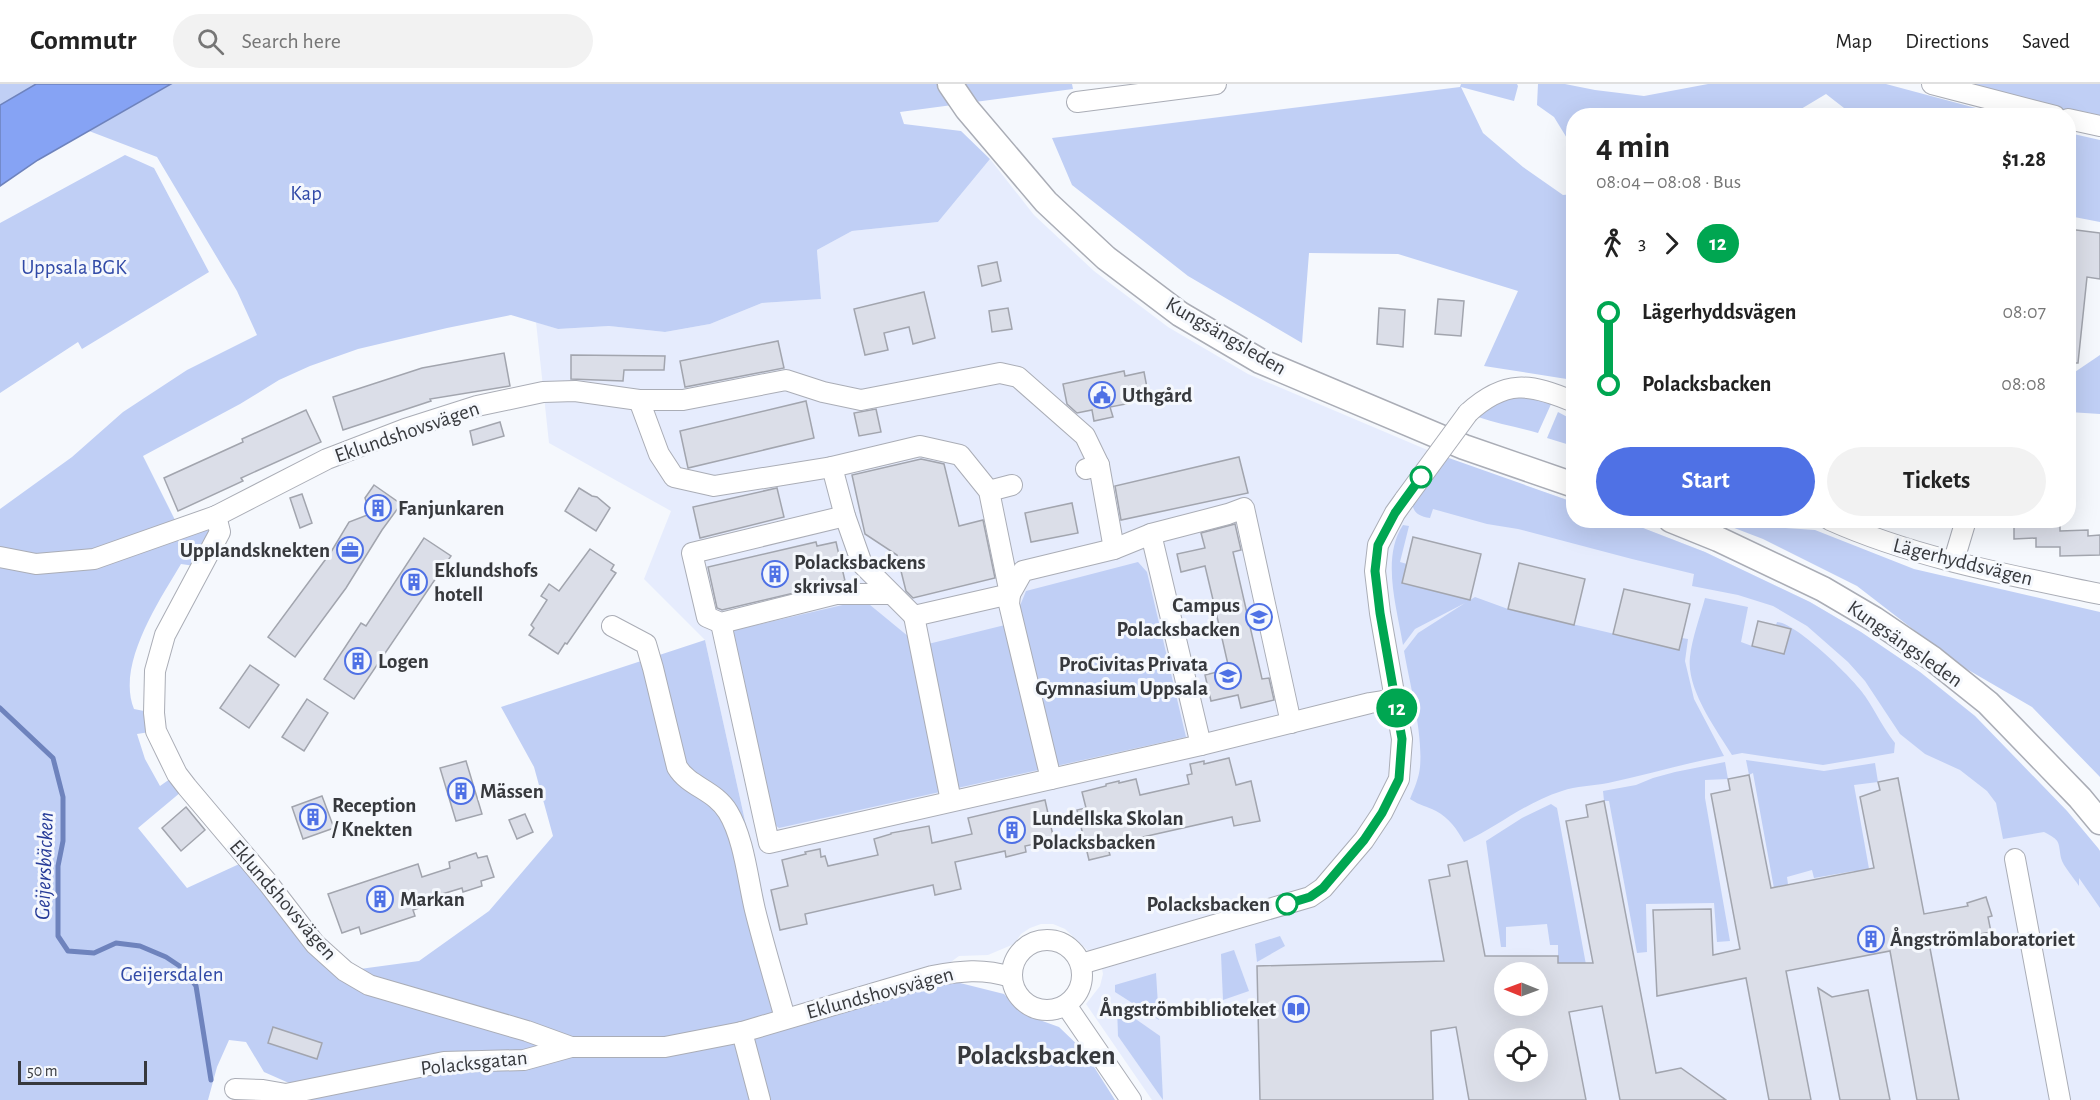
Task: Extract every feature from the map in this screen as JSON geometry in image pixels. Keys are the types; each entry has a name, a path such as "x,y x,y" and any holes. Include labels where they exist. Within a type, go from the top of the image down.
{"main road":[{"name":"Kungsängsleden","path":"950,84 967,109 1046,202 1106,258 1180,314 1260,361 1464,447 1566,482"},
{"name":"Kungsängsleden","path":"1691,528 1823,589 1874,619 1933,659 1988,703 2080,798 2100,822"}],"street":[{"path":"1077,102 1216,84"},
{"path":"1932,84 2024,108"},
{"path":"2076,121 2100,126"},
{"name":"Eklundshovsvägen","path":"0,558 36,564 94,559 216,516 327,459 405,429 477,406 543,392 574,392 639,400 683,399 786,380 823,392 861,400 1000,374 1018,377 1085,436 1114,549"},
{"path":"1081,964 1310,897 1323,888 1364,840 1382,813 1399,779 1402,739 1375,571 1378,545 1405,499 1468,413 1481,402 1500,390 1525,387 1551,392 1566,399"},
{"path":"639,400 659,454 674,477 714,486 832,467 920,446 960,455 988,491 1010,594 1009,604 1051,779"},
{"path":"832,467 845,516 862,564 914,616 951,801"},
{"path":"988,491 1012,485"},
{"path":"914,616 1010,594 1023,571 1114,549 1151,534 1244,508 1291,723"},
{"name":"Eklundshovsvägen","path":"216,516 220,532 165,635 155,670 156,731 177,774 315,944 345,971 369,985 516,1028 571,1047 665,1047 742,1032 932,976 960,971 989,970 1011,977"},
{"path":"845,516 692,553 707,617 721,622 836,594 890,594"},
{"name":"Lägerhyddsvägen","path":"1851,528 1897,546 2026,579 2100,594"},
{"path":"1954,560 1964,528"},
{"path":"1151,534 1201,746"},
{"path":"721,622 769,843 1201,746 1370,703 1395,699"},
{"name":"Eklundshovsvägen","path":"612,626 646,644 677,767 683,777 711,792 728,812 741,846 755,910 784,1018"},
{"path":"2015,859 2060,1100"},
{"path":"1042,939 1065,944 1075,953 1081,964 1080,988 1066,1005 1053,1010 1041,1010 1029,1006 1015,990 1011,977 1014,960 1022,950 1030,943 1042,939"},
{"path":"1066,1005 1131,1100"},
{"path":"742,1032 760,1100"},
{"name":"Polacksgatan","path":"235,1089 286,1094 444,1062 524,1060 571,1047"}],"shaded area":[{"name":"Campus Polacksbacken","path":"990,159 1034,215 1094,271 1168,327 1248,374 1451,460 1566,500 1566,528 1643,528 1705,552 1810,602 1861,632 1920,672 1975,716 2067,811 2100,851 2100,1100 1152,1100 1086,1004 1100,986 1103,974 1101,963 1065,929 1053,924 1041,924 1030,928 1021,934 1014,944 988,955 959,956 932,976 785,1018 761,893 705,640 644,579 671,511 549,443 536,322 558,329 609,326 665,332 710,324 762,303 821,299 817,250 852,231 938,222"}],"green space":[{"path":"0,84 36,84 0,105"},
{"path":"171,84 1072,84 1073,89 900,112 904,124 961,131 990,159 938,222 852,231 817,250 821,299 762,303 710,324 665,332 609,326 558,329 511,315 447,328 358,349 310,366 279,380 240,404 143,456 180,530 216,516 202,567 181,564 152,615 135,654 130,692 134,709 154,713 156,731 137,734 145,759 160,786 177,774 187,787 138,828 187,888 248,860 345,971 419,961 489,911 553,836 534,767 501,707 705,640 761,893 785,1018 932,976 1004,994 1023,1014 1059,1027 1084,1051 1115,1100 306,1100 307,1091 264,1072 246,1042 229,1040 217,1067 208,1100 0,1100 0,509 72,457 123,412 187,370 257,335 237,291 157,157 89,131"},
{"path":"1461,84 1517,84 1514,101 1461,87 1483,133 1523,167 1563,195 1566,195 1566,379 1484,366 1518,291 1398,254 1309,253 1302,343 1188,276 1072,185 1052,138 1460,87"},
{"path":"1538,84 1565,84 1644,96 1708,84 1886,84 1976,108 1844,108 1826,94 1803,108 1566,108 1566,137 1554,117 1537,105"},
{"path":"1960,84 2100,84 2100,119 2076,113 2076,108 2056,108"},
{"path":"2076,135 2100,140 2100,222 2076,217"},
{"name":"Uppsala BGK","path":"125,155 154,168 209,272 82,349 78,342 0,393 0,223"},
{"path":"2100,355 2100,414 2076,412 2076,371"},
{"path":"1513,397 1535,397 1552,402 1538,433 1478,417 1490,406"},
{"path":"1558,412 1566,416 1566,444 1547,438"},
{"path":"1446,457 1566,500 1566,528 1643,528 1705,552 1810,602 1861,632 1920,672 1975,716 2067,811 2100,851 2100,908 2079,878 2079,886 2066,868 2061,858 2059,845 2053,837 2044,832 2003,839 1996,803 1987,791 1960,770 1925,754 1900,734 1865,681 1848,662 1807,626 1773,606 1738,595 1692,586 1694,574 1433,509 1430,518 1419,515 1412,501"},
{"path":"1403,525 1409,526 1400,562 1407,564 1402,583 1470,600 1475,597 1508,609 1679,649 1682,638 1688,639 1685,661 1694,699 1724,756 1608,783 1562,791 1524,808 1464,842 1445,817 1410,799 1419,775 1420,754 1418,724 1404,651 1418,633 1465,603 1415,629 1403,645 1392,584 1392,568 1396,538"},
{"path":"1734,528 1815,530 1914,569 2100,612 2100,777 2032,707 1958,664 1857,586 1763,539"},
{"path":"1138,562 1147,572 1186,737 779,828 775,825 731,631 864,600 920,646 1013,623 1026,591"},
{"path":"1705,598 1748,607 1741,642 1784,654 1790,629 1776,625 1777,622 1786,625 1810,641 1837,665 1865,696 1895,743 1894,753 1823,765 1742,753 1732,755 1697,695 1690,669 1692,642"},
{"path":"1746,760 1824,771 1875,763 1878,782 1854,785 1878,919 1864,922 1854,871 1814,878 1812,870 1787,877 1795,936 1783,938 1753,773 1749,775"},
{"path":"1725,762 1728,779 1705,780 1705,798 1730,941 1717,942 1714,903 1646,904 1647,952 1637,953 1609,801 1604,801 1603,791 1636,785 1675,772"},
{"path":"1551,804 1557,808 1587,970 1575,970 1571,963 1558,963 1558,945 1550,945 1547,924 1506,927 1506,947 1501,947 1486,841 1522,818"},
{"path":"1280,936 1285,946 1257,962 1255,944"},
{"path":"1234,950 1249,991 1223,1000 1221,954"},
{"path":"1156,973 1159,1020 1115,992 1115,985"},
{"path":"1117,1006 1160,1036 1163,1100 1118,1036"}],"water":[{"path":"36,84 171,84 38,160 0,186 0,105"}],"building":[{"path":"2076,230 2100,233 2100,279 2087,277 2078,363 2076,363"},
{"path":"997,262 1001,281 982,286 978,266"},
{"path":"924,292 935,338 913,344 909,327 884,333 888,350 865,355 854,309"},
{"path":"1438,299 1464,301 1461,336 1435,334"},
{"path":"1008,308 1012,329 992,332 989,311"},
{"path":"1379,308 1405,310 1403,347 1377,344"},
{"path":"778,341 784,368 685,387 680,361"},
{"path":"504,353 510,386 430,399 431,401 343,430 333,397 422,368"},
{"path":"571,355 665,356 664,370 624,370 623,381 571,379"},
{"name":"Uthgård","path":"1124,371 1125,376 1144,372 1148,393 1129,397 1131,403 1110,407 1113,417 1094,421 1092,410 1077,413 1067,404 1063,384"},
{"path":"806,401 814,438 688,468 680,431"},
{"path":"876,409 881,432 859,436 854,413"},
{"path":"306,410 321,442 241,478 243,481 178,511 164,478"},
{"path":"500,422 504,436 473,445 470,431"},
{"path":"1239,457 1248,493 1121,520 1115,486"},
{"path":"921,459 944,464 959,526 983,520 995,578 913,598 906,591 897,555 865,534 852,475"},
{"path":"374,485 401,504 346,588 295,657 268,637 331,552 349,522 370,514 365,498"},
{"path":"579,488 597,497 610,508 596,531 565,511"},
{"path":"777,488 784,517 700,538 693,507"},
{"path":"302,494 312,523 300,528 290,498"},
{"path":"1072,503 1078,533 1031,542 1025,513"},
{"path":"1235,524 1241,550 1233,552 1262,679 1269,678 1274,700 1241,708 1238,695 1211,701 1205,675 1229,669 1219,625 1205,566 1181,572 1177,554 1205,548 1201,533"},
{"path":"2014,528 2088,530 2088,536 2100,535 2100,555 2060,556 2060,547 2036,547 2036,538 2014,539"},
{"path":"1413,537 1481,554 1470,600 1402,583"},
{"path":"424,538 451,556 354,699 324,679 361,623 366,626"},
{"name":"Polacksbackens skrivsal","path":"816,542 817,546 836,542 845,581 722,610 717,608 708,567"},
{"path":"590,549 614,565 611,570 616,573 558,654 529,635 534,628 531,625 547,600 541,596 549,584 559,591"},
{"path":"1519,563 1585,579 1574,625 1508,609"},
{"path":"1624,589 1690,604 1679,650 1613,634"},
{"path":"1758,621 1791,629 1784,654 1752,646"},
{"path":"250,665 279,685 249,728 220,708"},
{"path":"307,699 328,713 304,751 282,737"},
{"path":"1229,758 1236,785 1251,781 1260,821 1234,826 1232,817 1107,845 1110,855 1089,860 1077,810 1086,808 1082,792 1106,786 1106,784 1136,779 1140,795 1189,784 1187,775 1192,774 1190,764 1204,761 1204,764"},
{"name":"Mässen","path":"466,761 482,814 456,821 440,768"},
{"path":"1749,775 1771,888 1874,868 1860,797 1880,790 1878,782 1898,778 1924,914 1968,906 1967,903 1986,897 1992,916 1988,917 1991,932 1929,943 1959,1100 1917,1100 1890,951 1786,971 1811,1100 1769,1100 1746,978 1657,996 1653,910 1711,909 1713,955 1740,949 1711,794 1730,790 1728,779"},
{"name":"Reception / Knekten","path":"322,796 334,828 303,839 292,807"},
{"path":"1045,800 1054,840 1025,846 1026,852 1006,857 1005,851 955,862 961,889 935,895 933,885 805,914 807,924 780,930 771,890 788,886 782,860 820,849 821,857 825,856 828,866 878,855 874,839 891,833 929,826 932,843 972,834 968,818"},
{"path":"1604,801 1656,1073 1681,1068 1726,1100 1620,1100 1602,1006 1569,1012 1586,1100 1469,1100 1456,1027 1431,1031 1433,1100 1260,1100 1257,966 1444,961 1429,880 1450,876 1448,865 1467,861 1485,956 1558,956 1558,963 1593,963 1566,821 1588,817 1586,805"},
{"path":"186,807 205,830 181,851 162,828"},
{"path":"525,814 533,832 517,839 509,820"},
{"name":"Markan","path":"476,853 478,858 487,856 494,877 481,881 482,886 463,892 462,888 429,898 431,904 413,910 415,916 361,934 359,927 342,933 328,894 418,864 422,877 450,868 449,862"},
{"path":"1818,988 1832,997 1868,990 1890,1100 1840,1100"},
{"path":"273,1027 322,1043 317,1059 268,1043"}],"waterway":[{"name":"Geijersbäcken","path":"0,708 53,758 63,797 63,841 58,866 58,936 68,951 94,953 116,943 140,946 166,957 184,969 196,986 211,1080"}],"bus line":[{"name":"12","path":"1287,904 1310,897 1323,888 1344,865 1382,813 1399,779 1402,739 1375,571 1378,545 1395,513 1421,477"}],"place":[{"name":"Uthgård","path":"1102,395"},
{"name":"Fanjunkaren","path":"378,508"},
{"name":"Upplandsknekten","path":"350,550"},
{"name":"Polacksbackens skrivsal","path":"775,574"},
{"name":"Eklundshofs hotell","path":"414,582"},
{"name":"Campus Polacksbacken","path":"1259,617"},
{"name":"Logen","path":"358,661"},
{"name":"ProCivitas Privata Gymnasium Uppsala","path":"1228,676"},
{"name":"Mässen","path":"461,791"},
{"name":"Reception / Knekten","path":"313,817"},
{"name":"Lundellska Skolan Polacksbacken","path":"1012,830"},
{"name":"Markan","path":"380,899"},
{"name":"Polacksbacken","path":"1287,904"},
{"name":"Ångströmlaboratoriet","path":"1871,939"},
{"name":"Ångströmbiblioteket","path":"1296,1009"}],"district":[{"name":"Polacksbacken","path":"1036,1055"}],"park label":[{"name":"Kap","path":"306,193"},
{"name":"Geijersdalen","path":"172,974"}]}
